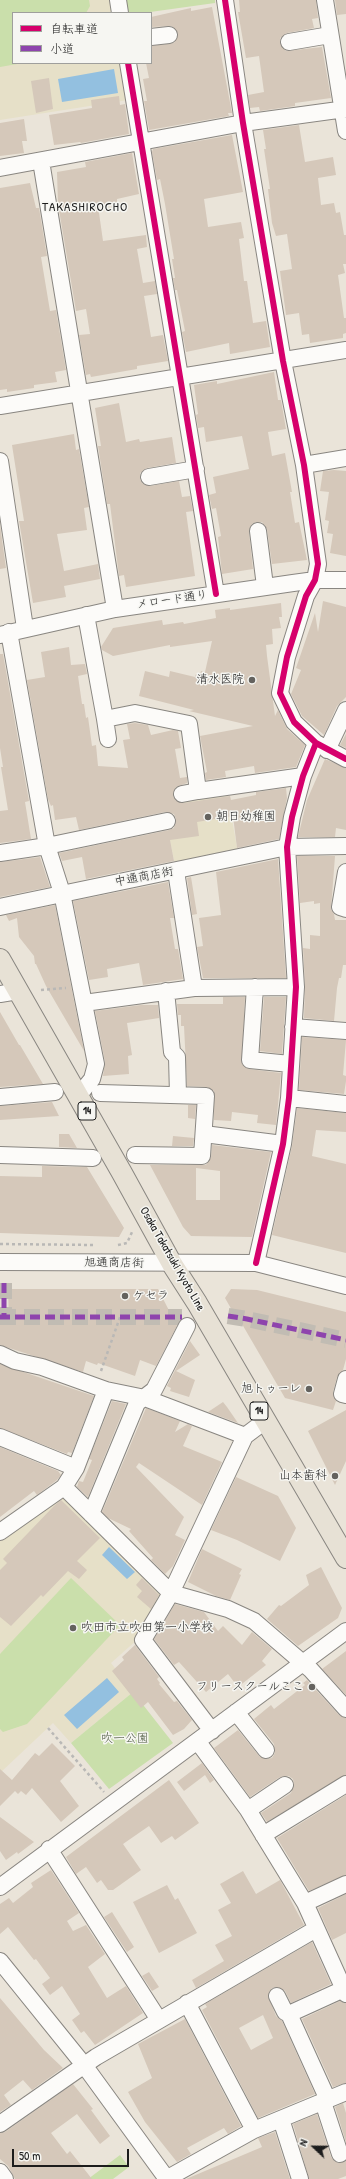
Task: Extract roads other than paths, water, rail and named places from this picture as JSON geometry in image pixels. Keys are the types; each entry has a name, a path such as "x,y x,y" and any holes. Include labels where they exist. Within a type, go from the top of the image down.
{"main road":[{"name":"Osaka Takatsuki Kyoto Line","path":"0,959 9,992 79,1096 172,1264 197,1303 346,1558"}],"street":[{"path":"118,0 120,12"},
{"path":"225,0 243,123 283,361 304,465 318,564 315,580 306,596 287,657 280,693 294,722 322,747 346,759"},
{"path":"325,0 344,109 346,131"},
{"path":"152,37 169,35"},
{"path":"289,42 330,35"},
{"path":"128,64 216,594"},
{"path":"0,168 243,123 344,109"},
{"path":"41,161 80,392 114,609"},
{"path":"0,406 180,375 283,361 346,350"},
{"path":"304,465 346,458"},
{"path":"0,461 25,628"},
{"path":"149,477 196,468"},
{"path":"258,531 265,586"},
{"name":"メロード通り","path":"4,633 114,609 265,586 315,580 346,580"},
{"path":"86,615 108,739"},
{"path":"4,633 47,846 62,893 96,1064 92,1079 79,1096"},
{"path":"256,1264 283,1144 289,1098 296,987 287,847 292,817 303,776 322,747 342,729 346,710"},
{"path":"105,719 134,713 189,724 198,791"},
{"path":"182,794 303,776"},
{"path":"0,853 47,846 166,821"},
{"name":"中通商店街","path":"0,907 287,847 346,846"},
{"path":"176,871 194,988"},
{"path":"346,872 340,907 346,909"},
{"path":"255,987 250,1060 290,1064"},
{"path":"84,1003 194,988 296,987"},
{"path":"166,991 172,1052 177,1057 178,1095"},
{"path":"293,1027 346,1031"},
{"path":"0,1097 55,1092"},
{"path":"100,1093 206,1096 202,1156 135,1155"},
{"path":"289,1098 346,1104"},
{"path":"204,1134 283,1144"},
{"path":"0,1155 93,1158"},
{"name":"旭通商店街","path":"0,1262 256,1264 346,1286"},
{"path":"91,1514 137,1403 154,1390 187,1326"},
{"path":"0,1354 15,1361 42,1367 101,1388 144,1398 245,1436"},
{"path":"346,1379 342,1394 346,1394"},
{"path":"0,1532 64,1487 76,1468 101,1388"},
{"path":"212,1730 143,1640 171,1593 245,1436 265,1421"},
{"path":"0,1437 76,1468"},
{"path":"64,1487 171,1593 228,1609 254,1621 302,1663 346,1708"},
{"path":"0,1887 49,1849 198,1742 346,1631"},
{"path":"236,1712 266,1750"},
{"path":"198,1742 248,1810 305,1903 345,1990 289,2014"},
{"path":"263,1835 346,1784"},
{"path":"248,1810 285,1785"},
{"path":"49,1849 159,2020"},
{"path":"305,1903 346,1884"},
{"path":"0,2124 84,2065 316,1929"},
{"path":"0,1961 84,2065 167,2179 254,2130 337,2099"},
{"path":"276,1996 285,2012 289,2014 337,2099 340,2154"},
{"path":"187,2004 254,2130"},
{"path":"281,2119 300,2179"},
{"path":"0,2172 5,2179"}],"water":[{"path":"114,69 118,93 62,102 58,79"},
{"path":"109,1547 135,1572 127,1579 102,1555"},
{"path":"107,1678 119,1692 77,1729 64,1715"}],"tunnel":[{"path":"4,1283 4,1317"},
{"path":"228,1316 346,1340"},
{"path":"0,1317 182,1317"}],"place":[{"name":"清水医院","path":"252,680"},
{"name":"朝日幼稚園","path":"208,817"},
{"name":"ケセラ","path":"125,1296"},
{"name":"旭トゥーレ","path":"309,1389"},
{"name":"山本歯科","path":"335,1476"},
{"name":"吹田市立吹田第一小学校","path":"73,1628"},
{"name":"フリースクールここ","path":"312,1687"}],"district":[{"name":"TAKASHIROCHO","path":"85,208"}],"park label":[{"name":"吹一公園","path":"125,1739"}]}
